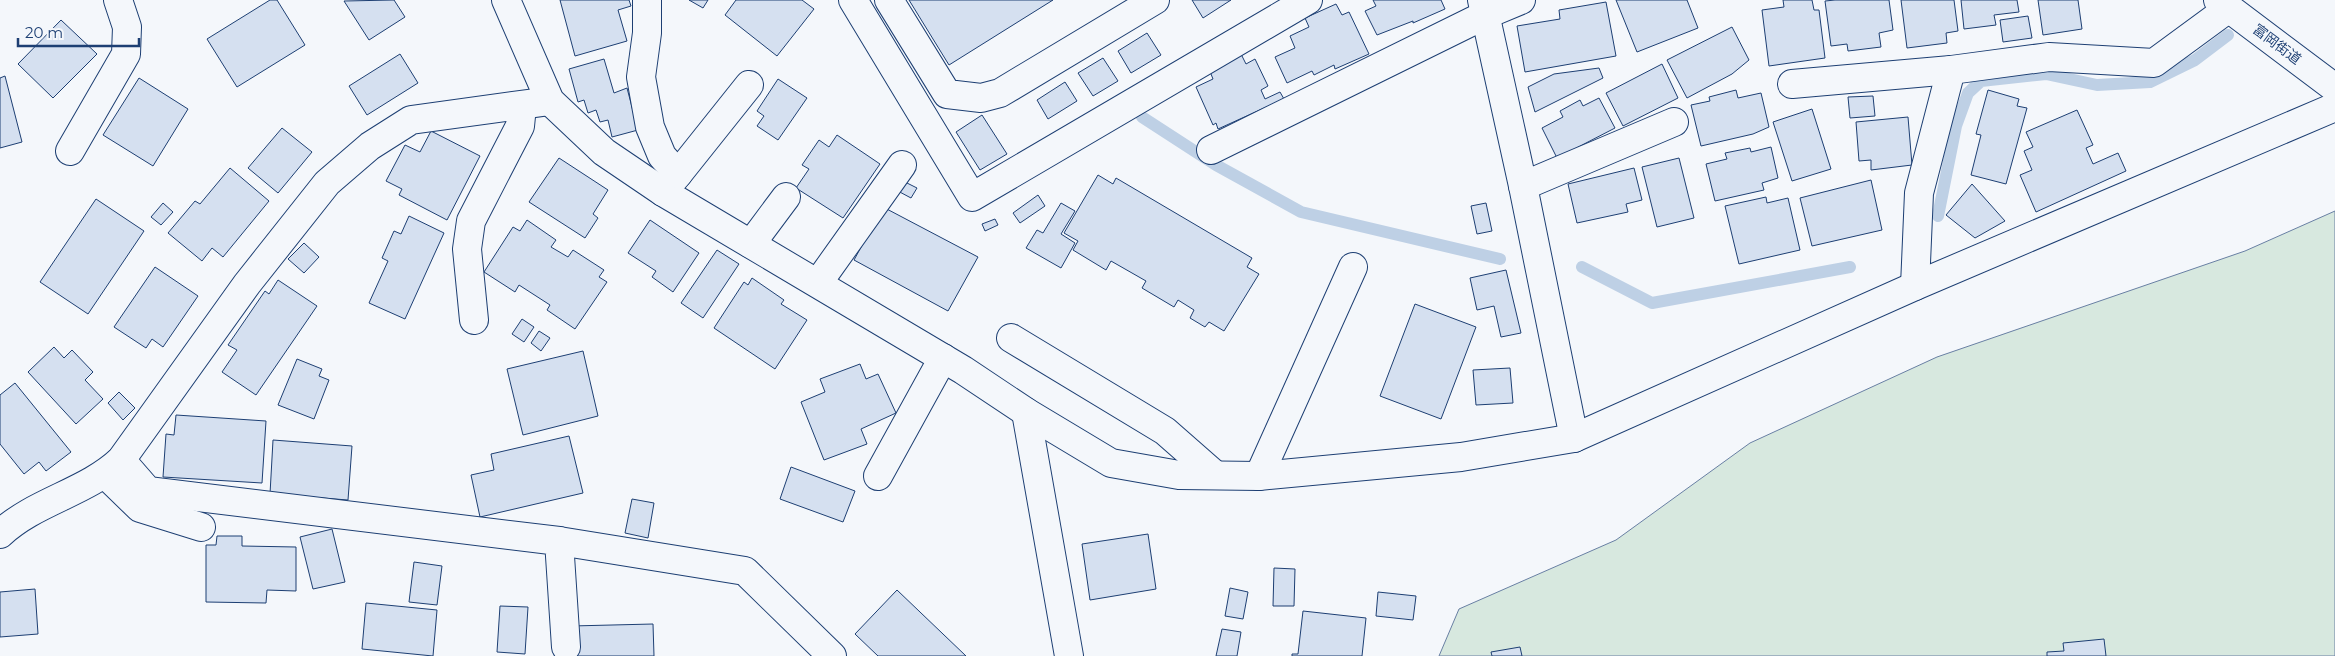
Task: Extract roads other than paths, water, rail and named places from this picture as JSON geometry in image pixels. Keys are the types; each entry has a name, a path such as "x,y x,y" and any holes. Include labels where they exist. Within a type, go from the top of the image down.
{"street":[{"path":"70,151 126,54 127,26 118,0"},
{"path":"506,0 550,101 604,152 671,183 751,244 943,358 1026,412 1111,463 1179,475 1259,476 1462,457 1574,438 1915,286 2335,107"},
{"path":"647,0 647,33 641,77 650,127 671,183"},
{"path":"852,0 972,197 1308,0"},
{"path":"889,0 948,94 981,98 1000,93 1155,0"},
{"path":"1211,150 1484,8 1521,0"},
{"path":"1792,84 1951,70 2049,58 2154,63 2224,4"},
{"name":"富岡街道","path":"2224,4 2335,88"},
{"path":"1484,8 1523,186 1574,438"},
{"path":"1915,286 1919,193 1951,70"},
{"path":"671,183 749,85"},
{"path":"0,534 16,520 114,467 247,284 328,183 370,146 411,120 550,101"},
{"path":"474,320 467,249 471,221 520,126 522,106"},
{"path":"1523,186 1674,122"},
{"path":"818,283 902,166"},
{"path":"751,244 786,197"},
{"path":"1259,476 1354,267"},
{"path":"1011,338 1165,431 1214,474"},
{"path":"878,476 943,358"},
{"path":"1026,412 1069,656"},
{"path":"114,467 140,508 201,527"},
{"path":"114,467 148,491 558,541 745,572 832,656"},
{"path":"558,541 566,647"}],"waterway":[{"path":"1938,216 1956,126 1968,93 1981,81 2046,74 2097,85 2150,82 2195,60 2228,35"},
{"path":"1142,117 1216,165 1301,212 1500,259"},
{"path":"1582,267 1652,303 1850,267"}]}
